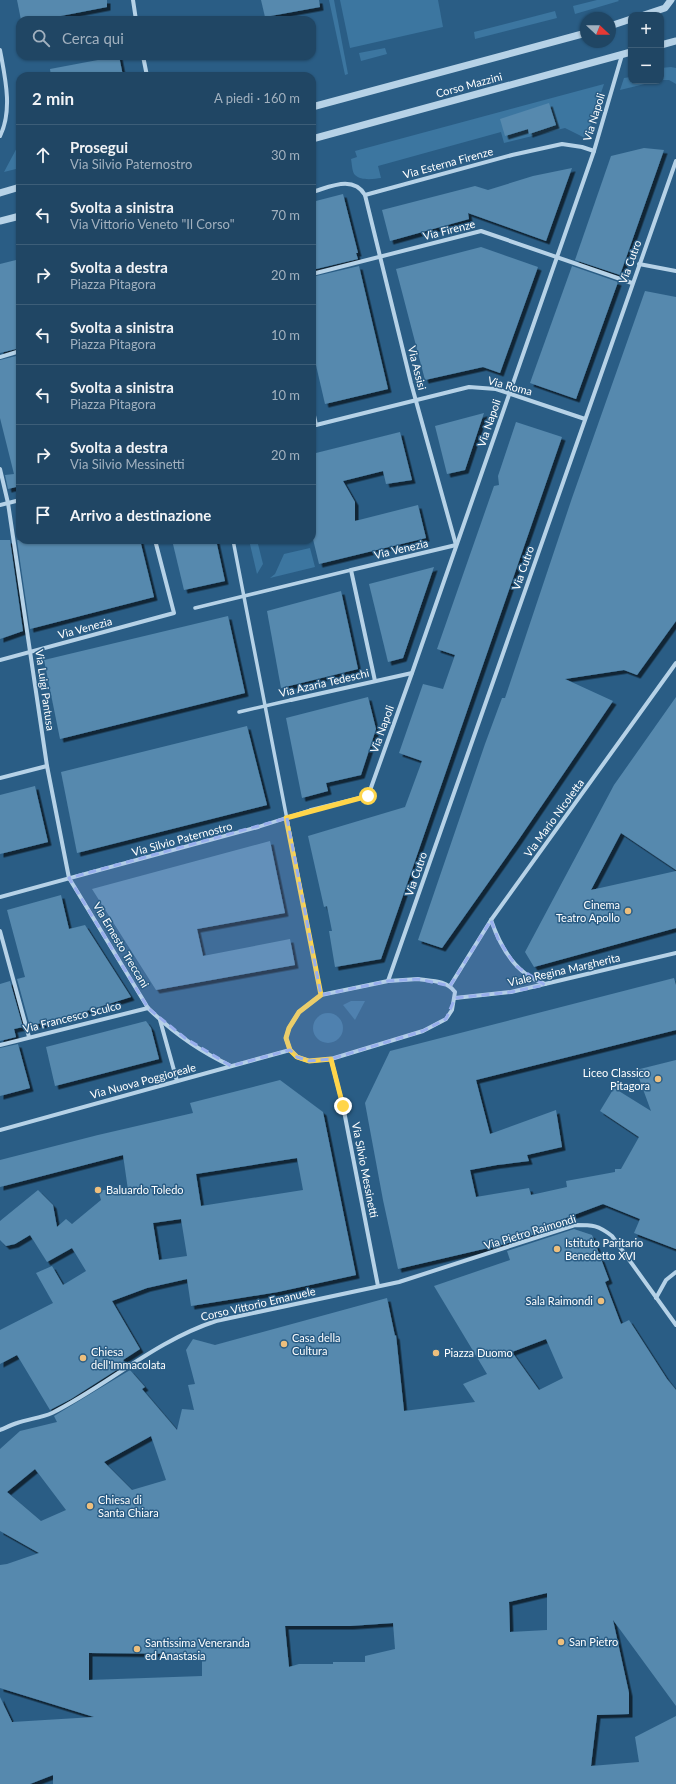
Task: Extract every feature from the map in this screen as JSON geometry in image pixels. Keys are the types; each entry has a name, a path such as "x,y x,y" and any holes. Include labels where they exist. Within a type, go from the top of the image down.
{"street":[{"path":"133,0 135,16"},
{"path":"653,12 665,8 671,0"},
{"path":"616,24 628,20"},
{"name":"Corso Mazzini","path":"316,105 580,35"},
{"path":"664,44 676,41"},
{"path":"0,50 8,105 0,136"},
{"name":"Corso Mazzini","path":"316,139 628,53"},
{"name":"Via Napoli","path":"368,796 594,151 622,54"},
{"path":"144,60 146,72"},
{"name":"Via Esterna Firenze","path":"365,195 512,155 562,144 582,147 594,151"},
{"name":"Via Cutro","path":"388,981 676,161"},
{"path":"316,191 348,182 361,187 365,195"},
{"path":"0,193 16,188"},
{"name":"Via Assisi","path":"365,195 416,400 456,545"},
{"path":"0,221 16,217"},
{"name":"Via Firenze","path":"316,273 480,231 632,283"},
{"path":"639,264 676,270"},
{"path":"0,357 16,352"},
{"name":"Via Roma","path":"316,425 468,387 483,387 509,392 585,419"},
{"name":"Via Luigi Pantusa","path":"0,469 8,503 47,766 69,878"},
{"path":"0,505 16,501"},
{"name":"Via Venezia","path":"0,660 174,613 156,544"},
{"path":"234,544 321,995"},
{"name":"Via Venezia","path":"351,570 456,545"},
{"path":"195,608 351,570 375,681"},
{"name":"Via Mario Nicoletta","path":"450,986 491,920 676,663"},
{"name":"Via Azaria Tedeschi","path":"240,712 412,673"},
{"path":"0,778 47,766"},
{"name":"Via Silvio Paternostro","path":"0,897 258,827 311,810 368,796"},
{"name":"Via Ernesto Treccani","path":"69,878 148,1008 160,1019 211,1056 231,1066"},
{"path":"491,920 498,939 516,966 526,975 545,985"},
{"path":"0,931 28,1037"},
{"name":"Viale Regina Margherita","path":"455,998 512,992 676,953"},
{"path":"418,979 440,982 450,986 455,992 452,1010 446,1019 423,1031 331,1059 309,1061 297,1057 290,1050 286,1038 289,1028 299,1012 321,995 388,981 418,979"},
{"name":"Via Francesco Sculco","path":"0,1045 148,1008"},
{"path":"160,1019 177,1081"},
{"name":"Via Nuova Poggioreale","path":"0,1130 290,1050"},
{"name":"Via Silvio Messinetti","path":"331,1059 343,1106 378,1286"},
{"name":"Via Pietro Raimondi","path":"378,1286 413,1278 575,1225 594,1225 602,1228 612,1236 676,1325"},
{"path":"656,1298 666,1280 676,1272"},
{"name":"Corso Vittorio Emanuele","path":"0,1430 16,1423 51,1413 75,1400 148,1353 193,1328 216,1321 378,1286"}],"highlighted area":[{"path":"287,818 321,995 388,981 418,979 450,986 491,920 498,939 516,966 545,985 511,992 455,998 446,1019 423,1031 331,1059 309,1061 297,1057 290,1050 231,1066 185,1038 148,1008 69,878"}],"shaded area":[{"path":"329,0 334,0 348,74 345,75"},
{"path":"340,0 438,0 443,27 350,48"},
{"path":"597,0 619,1 575,14 573,6"},
{"path":"555,11 557,18 475,39 474,32"},
{"path":"385,48 387,54 361,61 359,53"},
{"path":"664,68 676,68 676,84 669,80 664,80"},
{"path":"628,77 628,84 645,84 620,90 624,78"},
{"path":"604,84 587,135 583,137 565,128 504,143 501,132 378,166 381,178 361,178 353,172 351,159 357,157 355,151"},
{"path":"16,150 16,169 4,172"},
{"path":"250,544 258,544 263,564 257,574"},
{"path":"310,548 315,567 270,578 275,574 284,554"},
{"path":"351,1001 365,1001 355,1020 343,1005"},
{"path":"328,1013 339,1017 343,1028 339,1039 328,1043 317,1039 313,1028 317,1017"}],"building":[{"path":"17,0 107,0 107,7 61,16 20,16"},
{"path":"261,0 319,0 320,7 265,16"},
{"path":"98,60 120,60 122,72 50,72 50,69"},
{"path":"549,103 556,125 529,134 528,129 505,136 500,119"},
{"path":"644,148 664,150 620,275 575,260 611,156"},
{"path":"572,168 546,241 468,213 469,219 390,241 382,210 475,186 488,190 533,176"},
{"path":"343,194 358,253 356,253 358,259 316,269 316,201"},
{"path":"481,247 538,267 500,373 483,367 425,380 396,269"},
{"path":"16,260 16,349 0,353 0,264"},
{"path":"359,266 388,389 325,404 316,365 316,276"},
{"path":"572,266 618,282 576,399 530,383"},
{"path":"645,291 676,297 676,621 637,675 624,670 565,679 613,701 517,842 442,948 418,940 485,744 502,698 505,698 572,498"},
{"path":"16,356 16,487 8,489 5,475 14,474 0,418 0,360"},
{"path":"484,413 465,470 447,474 435,426"},
{"path":"516,422 562,437 381,959 335,967 329,931 332,931 327,906 324,907 308,836 405,807 422,761 399,753 423,684 443,689 455,655 437,649 494,486 499,485 498,476"},
{"path":"400,432 412,480 386,484 383,471 343,481 355,502 355,521 418,505 426,538 319,564 314,544 316,544 316,453"},
{"path":"0,540 10,540 23,631 0,639"},
{"path":"18,544 141,544 154,597 30,629"},
{"path":"173,544 217,544 225,581 184,590"},
{"path":"434,567 403,658 388,662 369,584"},
{"path":"341,591 358,669 281,688 267,611"},
{"path":"228,616 245,693 60,739 44,660"},
{"path":"368,697 376,729 361,775 326,783 328,791 302,798 286,718"},
{"path":"676,697 676,870 621,833 591,890 676,871 676,928 534,967 525,952 614,785"},
{"path":"247,726 267,805 77,853 61,772"},
{"path":"35,786 48,842 0,854 0,795"},
{"path":"270,841 285,913 197,929 203,956 290,939 295,965 156,990 92,889"},
{"path":"61,895 69,929 85,925 131,997 41,1025 41,1023 30,1026 17,979 25,977 7,910"},
{"path":"674,978 676,985 676,1030 476,1080 490,1134 556,1110 562,1147 527,1155 529,1161 470,1170 476,1197 529,1188 531,1195 567,1187 566,1181 615,1172 615,1169 621,1169 639,1137 600,1111 614,1088 651,1111 636,1070 676,1060 676,1249 634,1233 640,1219 603,1204 555,1222 563,1225 505,1244 398,1269 383,1200 365,1103 390,1051"},
{"path":"10,981 23,1027 14,1029 16,1037 0,1041 0,984"},
{"path":"146,1021 151,1028 159,1059 55,1086 46,1047"},
{"path":"18,1044 30,1088 0,1096 0,1048"},
{"path":"280,1080 323,1112 356,1275 278,1292 191,1306 187,1279 147,1288 112,1301 140,1349 123,1360 126,1364 71,1399 50,1410 17,1355 0,1364 0,1330 53,1303 36,1273 52,1266 63,1285 86,1271 72,1248 47,1262 30,1235 15,1244 6,1246 0,1240 0,1221 38,1190 53,1205 57,1227 66,1219 72,1224 101,1200 98,1190 128,1190 123,1155 0,1187 0,1160 193,1113 190,1103","holes":["297,1158 303,1190 201,1206 196,1174","181,1219 187,1256 159,1260 153,1223"]},
{"path":"574,1229 592,1235 609,1280 605,1282 621,1324 629,1320 667,1379 676,1390 676,1706 613,1620 629,1693 629,1714 597,1715 591,1766 639,1762 635,1737 676,1716 676,1784 53,1784 53,1775 30,1784 0,1784 0,1697 12,1722 94,1717 0,1688 0,1565 39,1553 0,1531 0,1449 20,1431 57,1422 54,1416 130,1370 145,1387 142,1389 177,1430 182,1409 194,1410 188,1385 195,1384 186,1350 193,1339 215,1345 387,1298 395,1336 396,1335 404,1411 475,1402 463,1384 487,1374 434,1286 510,1260 507,1251","holes":["546,1339 563,1378 539,1390 512,1352","151,1436 166,1480 132,1490 104,1462","35,1469 66,1510 41,1521 7,1492","547,1593 547,1630 510,1632 509,1602","393,1623 395,1649 365,1656 365,1662 299,1664 289,1667 285,1626 350,1626","89,1653 202,1654 202,1676 89,1680"]}],"place":[{"name":"Cinema Teatro Apollo","path":"628,911"},
{"name":"Liceo Classico Pitagora","path":"658,1079"},
{"name":"Baluardo Toledo","path":"98,1190"},
{"name":"Istituto Paritario Benedetto XVI","path":"557,1249"},
{"name":"Sala Raimondi","path":"601,1301"},
{"name":"Casa della Cultura","path":"284,1344"},
{"name":"Piazza Duomo","path":"436,1353"},
{"name":"Chiesa dell'Immacolata","path":"83,1358"},
{"name":"Chiesa di Santa Chiara","path":"90,1506"},
{"name":"San Pietro","path":"561,1642"},
{"name":"Santissima Veneranda ed Anastasia","path":"137,1649"}],"route":[{"path":"343,1106 331,1059 309,1061 297,1057 290,1050 286,1038 289,1028 299,1012 321,995 286,818 311,810 368,796"}]}
